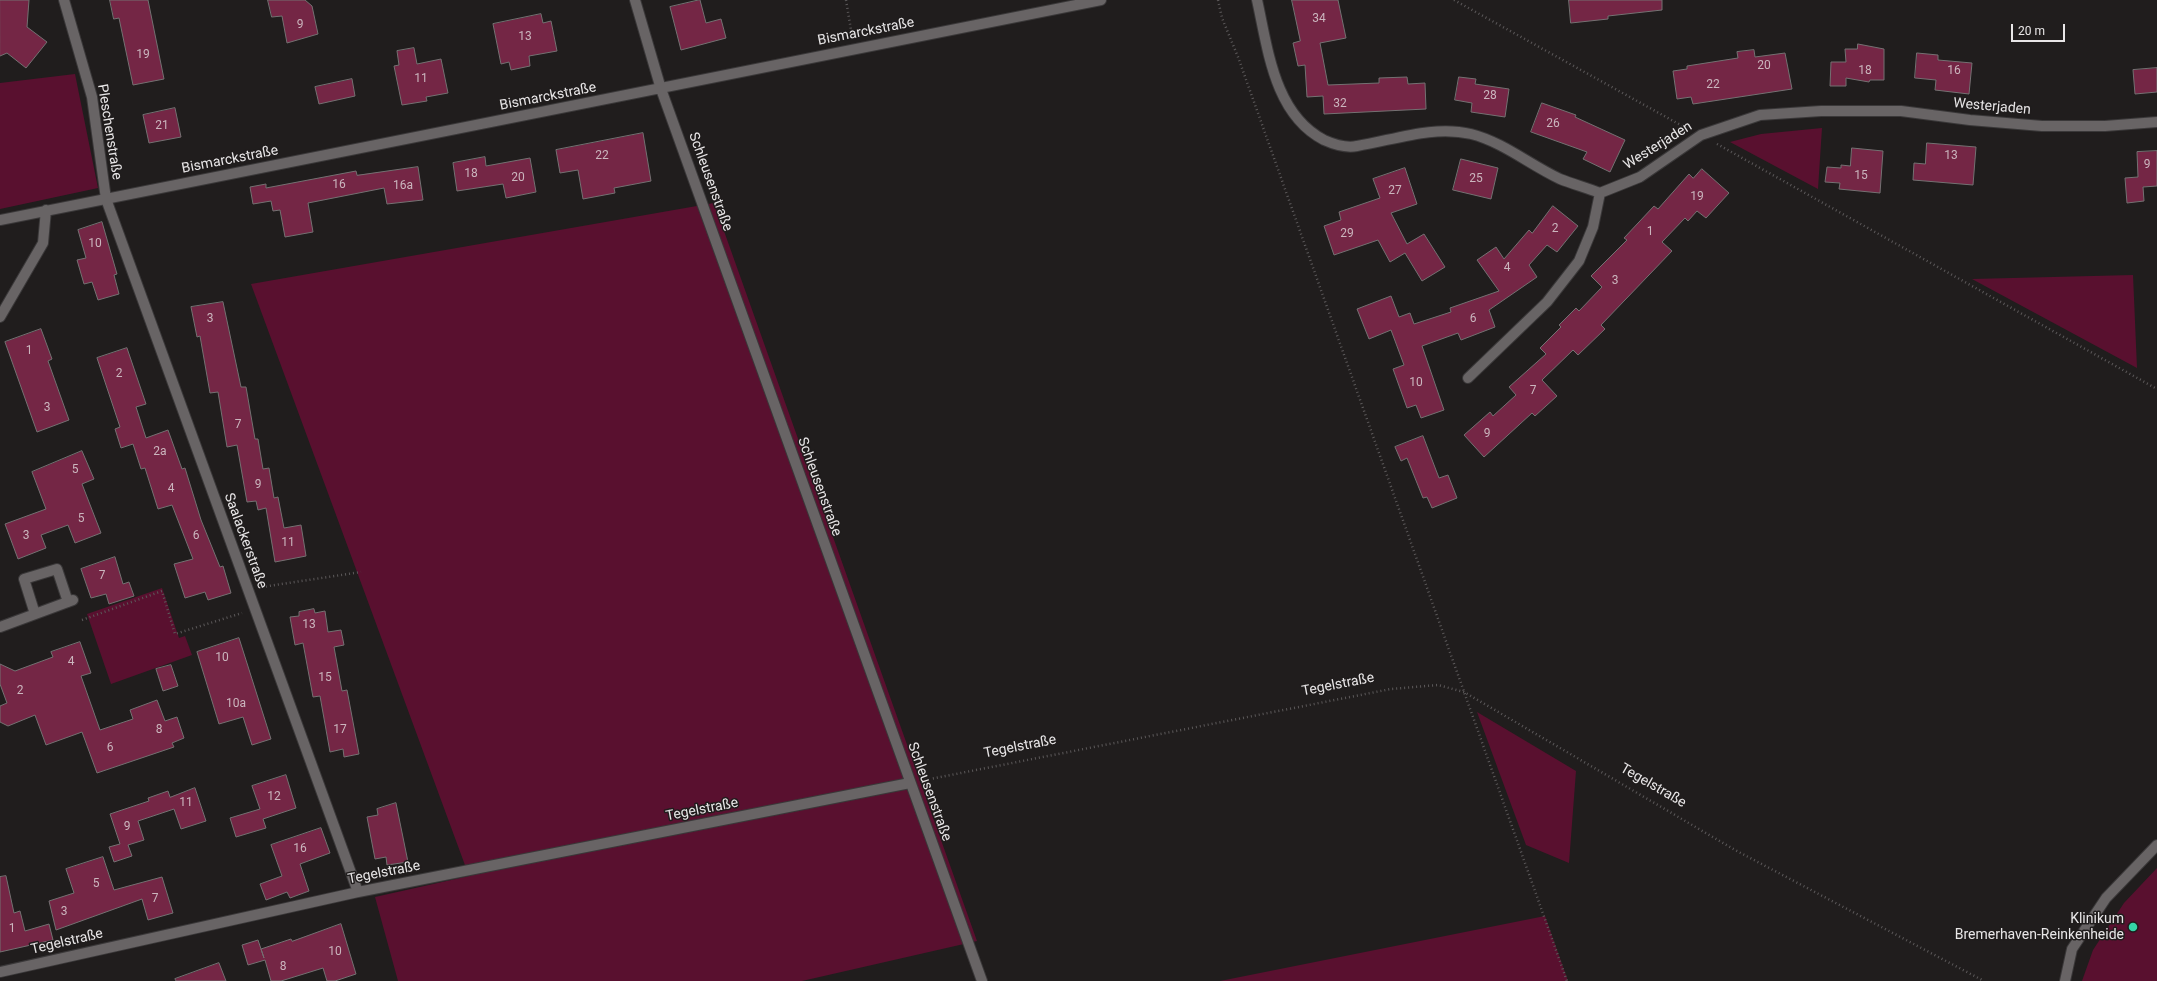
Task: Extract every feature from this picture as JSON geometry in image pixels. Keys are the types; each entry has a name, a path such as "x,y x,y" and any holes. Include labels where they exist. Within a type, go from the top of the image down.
{"street":[{"name":"Pleschenstraße","path":"64,0 92,97 106,199"},
{"name":"Schleusenstraße","path":"635,0 661,89 982,981"},
{"path":"1045,0 1047,10"},
{"name":"Bismarckstraße","path":"0,220 661,89 853,48 1102,0"},
{"path":"1257,0 1271,66 1283,97 1299,119 1316,135 1331,143 1354,146 1440,131 1470,134 1496,143 1560,179 1600,193 1593,227 1579,261 1547,302 1468,378"},
{"name":"Westerjaden","path":"1600,193 1640,177 1701,135 1760,115 1821,111 1901,111 1970,120 2042,126 2105,126 2157,122"},
{"name":"Saalackerstraße","path":"106,199 358,892"},
{"path":"0,317 44,243 46,210"},
{"path":"0,627 71,601 57,569 24,579 35,614"},
{"name":"Tegelstraße","path":"0,972 189,928 358,892 910,783"},
{"path":"2065,981 2072,949 2106,898 2157,845"}],"path":[{"path":"846,0 853,48"},
{"path":"1218,0 1222,18 1241,65 1568,981"},
{"path":"1454,0 1701,135 2157,389"},
{"path":"248,590 361,572"},
{"path":"82,620 162,592 175,634 255,610"},
{"name":"Tegelstraße","path":"910,783 1391,689 1438,685 1464,692 1735,850 1984,981"}],"shaded area":[{"path":"75,74 98,188 0,209 0,83"},
{"path":"1822,128 1818,189 1730,142 1761,134"},
{"path":"714,203 977,941 802,981 398,981 375,897 469,876 251,284"},
{"path":"2133,275 2137,368 1972,279"},
{"path":"162,588 179,638 185,636 192,655 111,684 87,614"},
{"path":"1477,712 1576,771 1569,863 1526,845"},
{"name":"Klinikum Bremerhaven-Reinkenheide","path":"2157,868 2157,981 2082,981 2093,950 2124,903"},
{"path":"1545,916 1568,981 1220,981"}],"building":[{"path":"0,0 29,0 27,27 47,42 26,68 7,53 0,56"},
{"path":"110,0 148,0 164,79 133,85 119,18 114,19"},
{"path":"268,0 305,0 312,6 318,34 287,43 282,16 272,17"},
{"path":"700,0 706,23 721,19 726,38 681,50 670,7"},
{"path":"1292,0 1338,0 1346,38 1320,43 1328,85 1379,83 1379,78 1407,77 1408,84 1425,83 1426,109 1324,114 1323,96 1307,97 1305,65 1298,66 1293,43 1300,41"},
{"path":"1569,0 1662,0 1662,10 1608,16 1608,19 1571,23"},
{"path":"541,14 543,23 551,21 557,51 529,56 530,66 511,70 509,62 501,64 493,24"},
{"path":"1858,44 1884,49 1884,80 1870,80 1869,82 1846,78 1846,86 1830,86 1831,62 1846,62 1845,49 1857,49"},
{"path":"414,48 417,64 441,59 448,93 426,97 427,101 402,105 394,66 399,65 397,51"},
{"path":"1754,50 1755,57 1785,53 1792,89 1693,104 1691,97 1677,99 1673,71 1687,69 1687,66 1738,58 1737,52"},
{"path":"1917,53 1938,55 1938,60 1972,63 1969,94 1935,90 1936,80 1915,78"},
{"path":"2157,68 2157,92 2135,94 2133,70"},
{"path":"1459,77 1476,79 1475,84 1509,89 1505,117 1471,112 1472,103 1455,100"},
{"path":"352,79 355,96 319,104 315,87"},
{"path":"1542,103 1576,115 1575,117 1625,140 1610,172 1583,159 1587,152 1531,132"},
{"path":"175,108 181,137 149,143 143,115"},
{"path":"643,133 651,181 614,188 615,193 583,199 578,170 560,173 556,150"},
{"path":"1927,143 1976,147 1973,185 1913,180 1914,163 1925,164"},
{"path":"1852,148 1883,151 1880,193 1839,189 1840,183 1825,182 1827,167 1841,168 1841,165 1850,166"},
{"path":"2157,151 2157,186 2143,187 2144,201 2127,203 2125,178 2138,177 2137,152"},
{"path":"485,157 486,166 530,158 536,192 506,198 503,184 457,191 453,163"},
{"path":"1461,159 1498,168 1491,199 1453,190"},
{"path":"418,167 423,200 387,204 384,188 308,203 313,232 285,237 280,210 273,211 271,201 253,204 250,187 266,184 266,188 356,171 357,175"},
{"path":"1405,168 1417,204 1391,213 1407,244 1424,234 1445,267 1422,281 1405,253 1390,262 1378,240 1334,255 1324,226 1341,220 1339,212 1380,198 1373,179"},
{"path":"1702,169 1729,193 1706,218 1697,211 1688,221 1685,218 1662,242 1672,251 1601,325 1605,329 1578,355 1573,350 1542,380 1557,396 1535,416 1532,413 1484,457 1464,435 1490,412 1493,416 1516,395 1509,387 1546,354 1540,348 1561,327 1559,325 1576,308 1579,311 1602,287 1591,276 1627,240 1624,238 1654,206 1658,209 1689,174 1693,178"},
{"path":"1553,206 1578,226 1557,252 1547,245 1529,265 1537,277 1489,310 1495,327 1461,340 1458,333 1422,346 1444,410 1421,418 1416,405 1407,408 1393,369 1404,365 1391,330 1369,339 1357,309 1391,296 1399,317 1410,313 1414,324 1451,312 1450,308 1499,291 1477,260 1496,247 1504,259 1529,230 1532,233"},
{"path":"102,222 117,274 114,275 119,294 98,300 92,282 84,284 77,260 86,258 78,230"},
{"path":"223,302 241,387 246,387 255,439 258,439 263,469 269,468 274,498 278,497 284,528 301,525 306,556 275,562 266,508 258,510 256,501 247,502 237,445 227,447 218,392 210,393 200,336 197,337 191,307"},
{"path":"41,329 52,359 48,361 69,420 37,432 5,342"},
{"path":"127,348 146,404 136,407 146,438 168,430 182,469 185,468 201,520 220,567 223,566 231,593 208,600 205,592 185,598 174,564 193,559 172,505 158,509 145,468 141,469 133,444 121,448 115,429 120,427 97,358"},
{"path":"1423,436 1439,478 1448,475 1457,498 1432,508 1427,497 1423,498 1407,458 1401,461 1395,447"},
{"path":"82,451 94,479 82,484 101,533 75,543 68,525 41,535 46,548 18,559 5,524 46,509 32,472"},
{"path":"115,557 123,584 129,582 134,596 109,604 106,594 91,598 81,569"},
{"path":"314,609 315,613 325,611 328,632 341,630 344,645 334,647 342,691 347,690 359,754 344,757 343,749 330,752 320,696 313,697 303,643 295,645 290,617 299,616 299,612"},
{"path":"239,638 271,739 252,745 243,717 219,724 197,652"},
{"path":"80,642 91,673 81,676 100,730 133,719 130,710 157,700 165,721 177,717 184,738 172,743 174,747 97,773 82,732 46,745 35,715 8,726 0,722 0,706 7,703 0,684 0,664 15,671 53,657 51,652"},
{"path":"171,665 178,686 163,691 156,669"},
{"path":"286,775 296,808 263,819 266,828 236,837 230,818 260,809 252,786"},
{"path":"195,788 206,821 181,829 174,809 138,821 144,840 128,845 132,856 114,862 109,847 120,844 110,814 149,801 148,798 168,791 170,797"},
{"path":"396,803 408,862 387,865 386,857 375,859 367,817 378,815 377,809"},
{"path":"321,828 330,853 300,864 309,891 290,898 287,892 266,900 260,884 282,876 271,845"},
{"path":"103,857 114,890 162,877 173,913 148,920 142,899 56,930 49,901 74,893 66,869"},
{"path":"6,876 14,913 20,911 25,931 49,924 53,940 0,952 0,877"},
{"path":"341,924 356,974 335,981 327,981 323,968 281,981 271,981 265,960 248,965 242,945 258,940 261,949 291,939 292,941"},
{"path":"219,963 226,981 176,981 175,979"}],"place":[{"name":"Klinikum Bremerhaven-Reinkenheide","path":"2133,927"}]}
